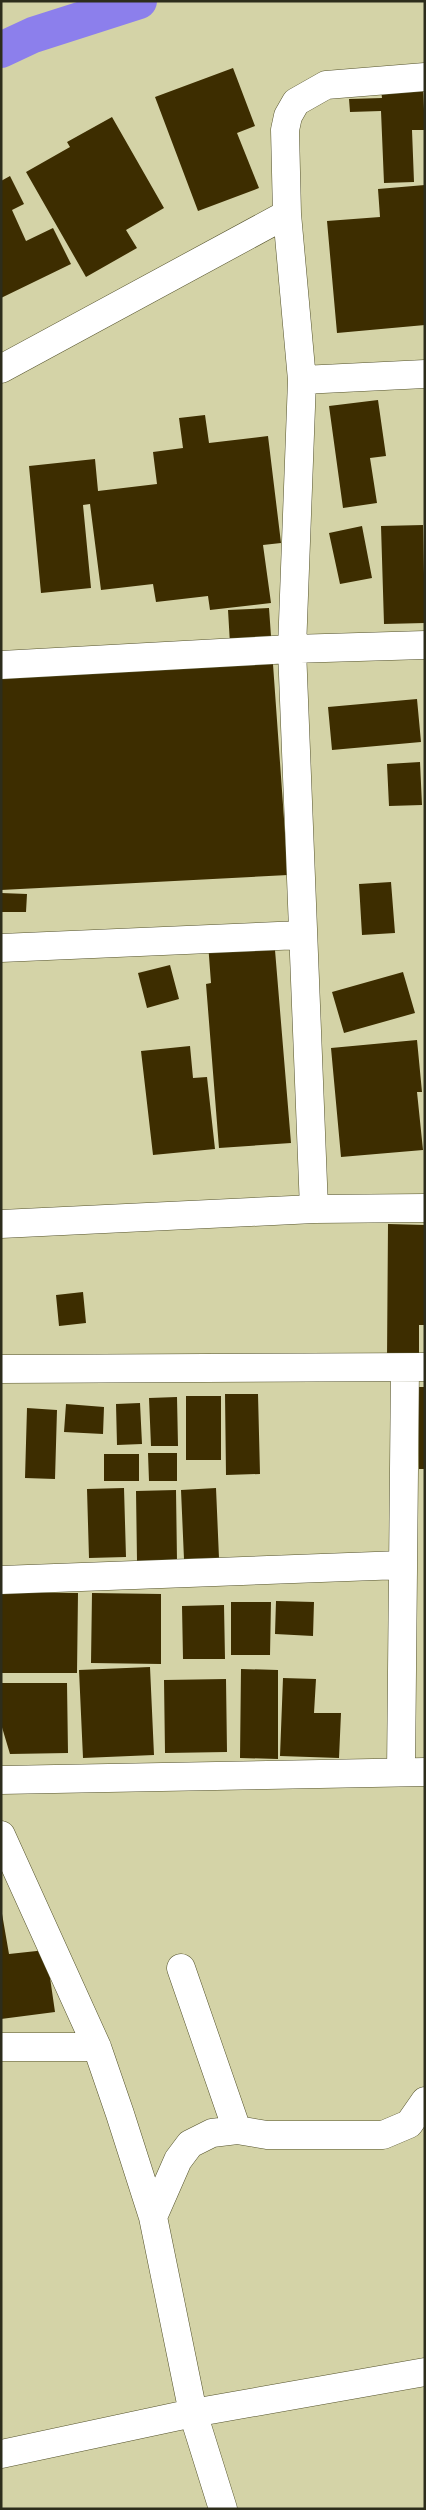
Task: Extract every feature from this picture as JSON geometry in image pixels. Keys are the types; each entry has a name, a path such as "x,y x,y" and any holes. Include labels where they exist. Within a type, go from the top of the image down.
{"street":[{"path":"314,1208 292,649 302,380 287,214 285,130 288,116 296,102 326,84 425,77"},
{"path":"1,369 287,214"},
{"path":"302,380 425,374"},
{"path":"1,665 292,649 425,645"},
{"path":"1,948 302,935"},
{"path":"1,1224 314,1208 425,1208"},
{"path":"1,1369 415,1368 402,1566 413,1772 1,1780"},
{"path":"1,1580 402,1566"},
{"path":"1,1835 97,2047 153,2217 193,2413 223,2509"},
{"path":"181,1968 237,2130"},
{"path":"1,2046 97,2047"},
{"path":"153,2217 178,2160 190,2144 212,2133 237,2130 267,2135 383,2134 409,2124 425,2101"},
{"path":"1,2454 193,2413 425,2372"}],"building":[{"path":"233,68 255,126 237,133 259,188 198,211 155,97"},
{"path":"423,88 425,130 412,130 414,182 384,183 381,111 350,112 349,99 382,98 381,90"},
{"path":"112,117 164,208 126,230 137,248 86,277 26,172 70,147 67,142"},
{"path":"10,176 24,204 12,210 26,241 53,228 71,264 1,298 1,181"},
{"path":"425,185 425,325 337,333 327,221 380,217 378,189"},
{"path":"378,400 386,456 370,458 377,503 343,508 329,406"},
{"path":"205,415 209,443 268,436 281,543 263,545 271,603 210,610 208,596 156,602 153,584 101,590 90,504 83,505 91,588 41,593 29,466 95,459 98,491 157,484 153,452 183,448 179,418"},
{"path":"423,525 425,623 384,624 381,526"},
{"path":"362,526 372,578 340,584 329,533"},
{"path":"269,608 288,875 1,890 1,675 231,661 228,610"},
{"path":"417,699 421,742 332,750 328,707"},
{"path":"420,762 422,805 389,806 387,764"},
{"path":"391,882 395,933 362,935 359,884"},
{"path":"1,893 27,894 26,912 1,912"},
{"path":"274,938 291,1143 219,1148 206,984 211,983 208,943"},
{"path":"170,965 179,999 147,1008 138,973"},
{"path":"403,972 415,1013 344,1033 332,992"},
{"path":"417,1040 422,1092 417,1092 423,1150 341,1157 331,1048"},
{"path":"190,1046 193,1078 207,1077 215,1149 153,1155 141,1051"},
{"path":"388,1224 425,1225 425,1325 419,1325 419,1360 387,1359"},
{"path":"83,1292 86,1323 59,1326 56,1295"},
{"path":"418,1387 425,1387 425,1469 419,1469"},
{"path":"225,1394 258,1394 260,1474 226,1475"},
{"path":"186,1396 221,1396 221,1460 186,1460"},
{"path":"177,1397 178,1446 151,1446 149,1398"},
{"path":"140,1403 142,1444 117,1445 116,1404"},
{"path":"66,1404 104,1407 103,1434 64,1432"},
{"path":"27,1408 57,1410 55,1479 25,1478"},
{"path":"148,1453 177,1453 177,1481 149,1481"},
{"path":"104,1454 139,1454 139,1481 104,1481"},
{"path":"124,1488 126,1557 89,1558 87,1489"},
{"path":"216,1488 219,1558 184,1559 181,1490"},
{"path":"176,1490 177,1561 137,1561 136,1491"},
{"path":"1,1592 78,1593 77,1673 1,1673"},
{"path":"92,1593 161,1594 161,1664 91,1663"},
{"path":"276,1601 314,1602 313,1636 275,1634"},
{"path":"231,1602 271,1602 270,1655 231,1655"},
{"path":"224,1605 225,1659 183,1659 182,1606"},
{"path":"150,1667 154,1755 83,1758 79,1670"},
{"path":"241,1669 278,1670 278,1759 240,1758"},
{"path":"283,1678 316,1679 314,1713 341,1713 339,1758 280,1756"},
{"path":"226,1679 227,1752 165,1753 164,1680"},
{"path":"1,1683 67,1683 68,1753 10,1754 1,1724"},
{"path":"1,1908 9,1954 46,1950 55,2012 1,2019"}],"waterway":[{"path":"1,50 33,35 139,1"}]}
